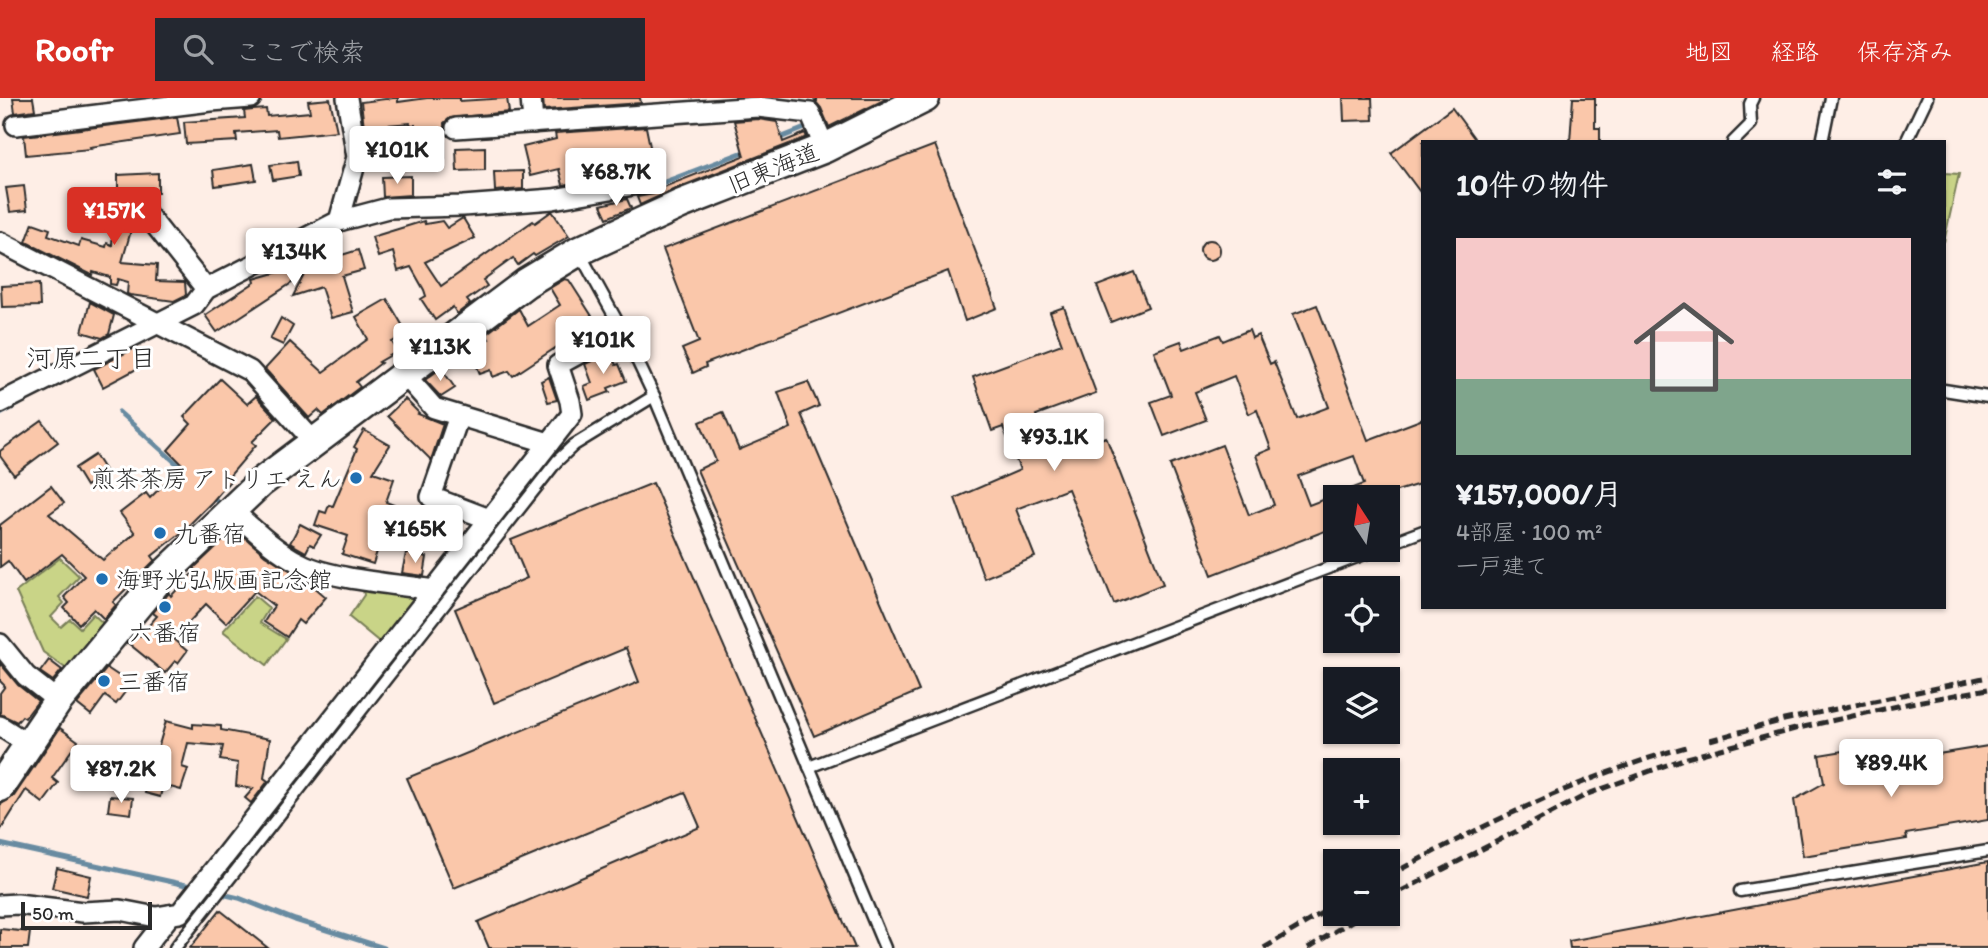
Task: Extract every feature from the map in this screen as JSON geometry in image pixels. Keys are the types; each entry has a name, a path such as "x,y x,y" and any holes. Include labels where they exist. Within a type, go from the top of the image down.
{"street":[{"path":"16,125 251,98"},
{"path":"339,221 357,157 347,98"},
{"path":"531,98 533,122"},
{"name":"旧東海道","path":"0,787 58,701 93,656 159,579 231,509 260,482 526,283 579,251 681,204 825,148 925,98"},
{"path":"456,128 758,107 810,113 825,148"},
{"path":"0,403 194,305 206,289 339,221 388,208 553,199 651,182"},
{"path":"149,218 206,289"},
{"path":"0,242 250,371 315,443"},
{"path":"0,905 17,904 83,912 120,910 156,917 180,913 572,414 558,365 622,330"},
{"path":"405,375 434,408 549,443"},
{"path":"460,415 431,497 489,519"},
{"path":"231,509 278,551 303,565 333,574 434,590"},
{"path":"0,644 26,676 58,701"},
{"path":"0,726 28,744"},
{"path":"144,948 170,915"}],"lane":[{"path":"1734,140 1751,124 1750,104 1753,98"},
{"path":"1822,140 1831,98"},
{"path":"1907,140 1927,98"},
{"path":"579,251 654,396 885,948"},
{"path":"1946,390 1988,397"},
{"path":"175,948 558,461 574,445 654,396"},
{"path":"1400,540 1421,532"},
{"path":"808,767 1344,562"},
{"path":"1740,891 1988,851"}],"green space":[{"path":"1946,173 1959,174 1946,233"},
{"path":"60,558 79,576 59,597 64,603 51,617 61,627 70,619 80,628 93,614 106,626 68,670 43,652 16,592"},
{"path":"362,585 423,595 383,645 349,617 364,595"},
{"path":"255,596 269,608 260,623 286,639 267,665 223,631"}],"building":[{"path":"13,98 33,98 35,110 15,113"},
{"path":"398,98 398,102 427,98 460,98 460,101 507,98 509,112 450,118 444,123 445,159 416,160 415,125 410,123 364,127 361,102"},
{"path":"543,98 640,98 641,103 544,110"},
{"path":"817,98 888,98 829,127 815,101"},
{"path":"1343,98 1372,98 1373,120 1344,121"},
{"path":"1573,98 1595,98 1595,128 1600,128 1600,140 1570,140"},
{"path":"330,99 337,131 278,137 277,130 236,133 237,141 186,144 184,122 245,118 244,111 253,110 266,109 267,116 310,112 308,101"},
{"path":"1452,108 1476,140 1421,140 1421,193 1391,153"},
{"path":"177,117 180,134 90,147 91,149 26,155 24,136"},
{"path":"758,119 777,122 783,142 805,133 807,137 640,205 637,197 654,194 661,188 744,156 734,121"},
{"path":"646,127 654,166 621,173 617,150 582,157 587,181 563,185 559,169 530,176 523,147 556,139 555,133"},
{"path":"935,145 997,308 965,321 948,271 705,364 706,367 693,373 682,349 699,342 663,249"},
{"path":"485,147 485,170 457,171 456,148"},
{"path":"297,161 299,176 273,180 270,165"},
{"path":"253,164 256,180 215,186 213,170"},
{"path":"523,171 523,189 495,191 494,172"},
{"path":"158,173 158,193 132,194 130,234 122,262 157,265 156,281 185,282 186,295 174,301 130,295 127,294 128,282 118,279 116,285 110,284 110,277 93,272 92,275 26,242 33,223 50,229 48,235 79,246 81,240 106,247 107,243 112,245 114,210 118,210 118,175"},
{"path":"411,176 411,195 383,197 382,177"},
{"path":"24,186 27,210 10,212 6,188"},
{"path":"627,199 631,208 607,218 601,205"},
{"path":"552,211 569,236 535,256 533,254 518,265 513,258 483,280 487,286 467,300 470,304 457,314 453,307 435,320 421,299 426,296 411,267 398,271 393,252 378,257 372,237 424,221 425,224 442,221 447,228 463,218 475,238 425,262 441,286 533,221 535,223"},
{"path":"1210,240 1217,243 1220,250 1217,257 1210,260 1203,257 1200,250 1203,243"},
{"path":"358,250 364,270 342,276 353,312 331,318 321,287 293,296 304,275 217,332 205,315 255,282 254,279 282,271 281,267 302,260 306,272 309,265"},
{"path":"1134,272 1148,307 1111,322 1097,286"},
{"path":"565,279 569,280 597,324 579,335 578,333 513,376 509,371 493,377 491,370 480,374 469,347 489,339 486,334 519,309 528,326 560,305 550,288"},
{"path":"39,284 40,306 2,307 1,286"},
{"path":"387,299 407,333 392,342 398,351 379,362 381,363 356,382 360,387 323,415 318,410 309,418 265,369 290,342 323,372 368,339 356,317"},
{"path":"90,302 114,315 109,334 102,338 82,332"},
{"path":"1317,305 1368,440 1421,420 1421,484 1400,490 1400,485 1361,485 1364,484 1354,456 1298,476 1309,505 1323,500 1323,532 1212,575 1170,465 1222,445 1249,515 1274,505 1256,455 1271,449 1257,410 1249,414 1234,376 1195,392 1206,420 1164,436 1151,402 1171,395 1154,351 1181,341 1184,349 1220,335 1223,341 1249,330 1252,338 1258,335 1270,364 1274,362 1297,419 1329,407 1293,314"},
{"path":"1064,307 1096,393 1036,415 1052,457 1106,437 1163,584 1114,604 1068,489 1016,509 1035,557 984,578 955,498 1020,470 1003,427 992,431 973,377 1062,344 1050,312"},
{"path":"281,318 293,326 283,345 270,339"},
{"path":"135,348 144,365 103,387 94,369"},
{"path":"610,353 616,365 619,364 626,381 608,388 610,392 589,400 584,386 592,383 585,364"},
{"path":"441,368 455,388 441,397 425,380"},
{"path":"549,377 557,400 548,402 541,381"},
{"path":"220,379 247,404 256,396 276,418 252,442 256,445 227,479 230,481 181,533 152,556 155,560 113,602 116,605 104,619 94,609 79,624 64,608 69,603 64,597 84,576 62,554 24,583 8,561 0,567 0,525 51,486 64,503 49,514 103,560 135,533 120,513 146,493 150,498 183,465 168,450 191,424 184,417"},
{"path":"808,382 819,406 801,414 919,691 814,736 697,470 716,461 700,422 723,412 739,450 791,428 778,392"},
{"path":"405,399 418,414 443,424 431,460 387,416"},
{"path":"42,421 58,442 14,475 0,456 0,451"},
{"path":"364,430 390,445 373,472 394,479 386,502 399,507 392,525 386,523 373,564 342,554 348,536 315,525 320,511 326,513 329,505 333,506 357,449 354,447"},
{"path":"95,455 106,472 86,486 75,468"},
{"path":"653,483 855,948 489,948 478,922 700,827 685,792 454,888 407,778 639,682 626,648 494,703 455,609 527,578 511,540"},
{"path":"300,524 321,535 314,546 310,544 306,552 290,543"},
{"path":"235,529 265,555 304,578 326,597 303,624 298,620 287,637 264,622 274,606 255,591 226,623 206,604 173,639 187,651 178,663 175,661 165,673 128,643 136,633 140,636 157,616 153,613 169,593 171,596 196,570 194,568"},
{"path":"406,553 427,557 424,576 402,573"},
{"path":"49,660 62,670 53,681 40,672"},
{"path":"0,663 18,685 38,701 25,718 22,716 17,722 0,714 0,693 5,686 0,681"},
{"path":"107,668 131,684 116,704 105,696 91,715 77,704"},
{"path":"166,721 193,728 193,724 221,726 221,730 270,739 264,778 268,781 251,803 245,798 253,789 236,786 238,763 220,760 223,746 188,743 182,767 188,769 181,790 163,785 160,797 145,793"},
{"path":"60,728 78,741 52,778 58,783 43,803 26,790 0,831 0,805 14,796"},
{"path":"1988,746 1988,820 1906,834 1907,839 1803,856 1794,800 1824,783 1819,755 1862,748 1864,766"},
{"path":"110,796 133,798 131,814 108,811"},
{"path":"1988,862 1988,948 1570,948 1569,941"},
{"path":"57,868 91,876 87,896 52,888"},
{"path":"220,910 268,948 190,948"},
{"path":"0,929 30,932 28,948 0,948"}],"waterway":[{"path":"775,140 805,128"},
{"path":"654,186 749,150"},
{"path":"0,414 19,404"},
{"path":"119,412 185,471"},
{"path":"210,494 218,502"},
{"path":"0,844 195,887"},
{"path":"205,890 239,898 295,920 384,948"}],"railway":[{"path":"1710,740 1784,720 1988,677"},
{"path":"1400,892 1588,794 1683,759 1799,728 1988,689"},
{"path":"1400,870 1460,838 1571,787 1686,747"},
{"path":"1264,948 1323,912"},
{"path":"1308,948 1344,926"}],"place":[{"name":"煎茶茶房 アトリエ えん","path":"356,478"},
{"name":"九番宿","path":"160,533"},
{"name":"海野光弘版画記念館","path":"102,579"},
{"name":"六番宿","path":"165,607"},
{"name":"三番宿","path":"104,681"}],"district":[{"name":"河原二丁目","path":"91,358"}]}
